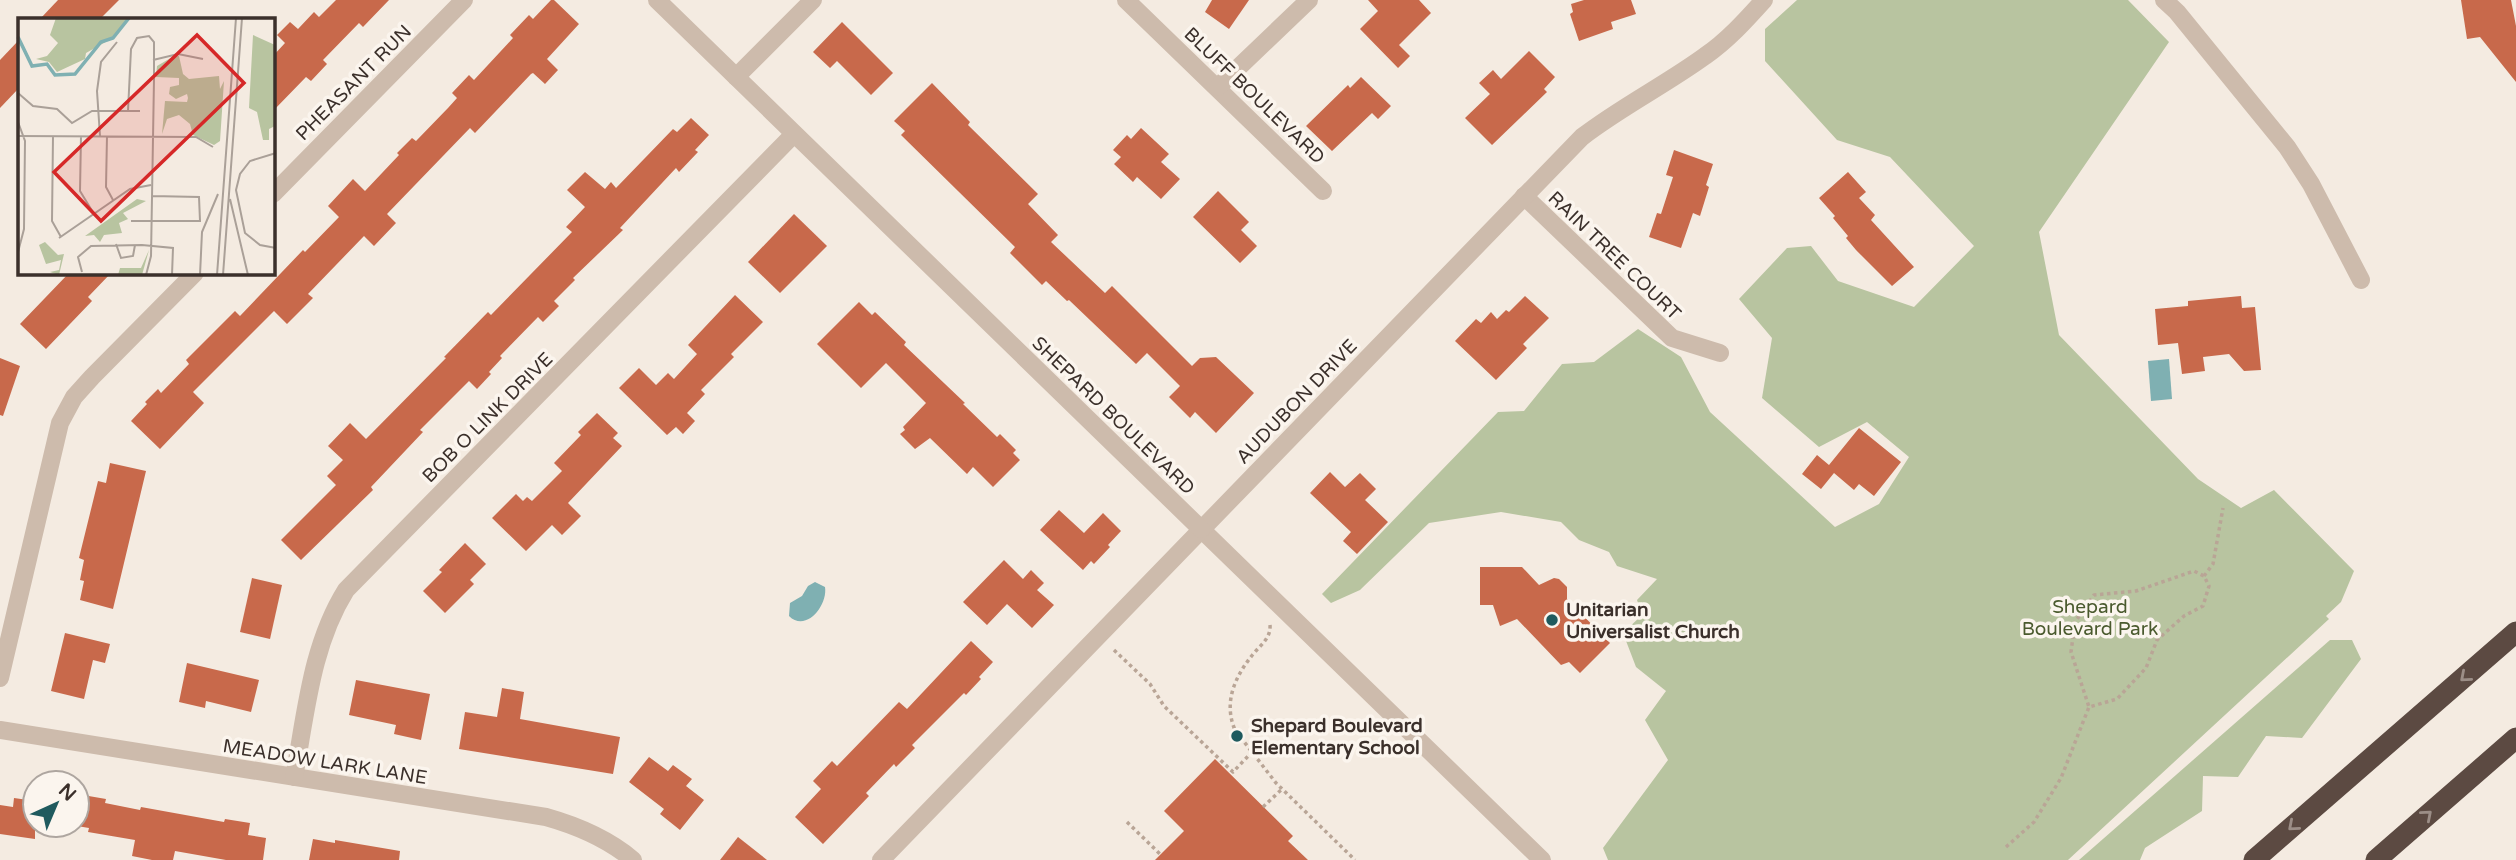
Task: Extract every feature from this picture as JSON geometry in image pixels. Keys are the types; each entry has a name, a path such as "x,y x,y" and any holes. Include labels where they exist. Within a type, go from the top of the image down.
{"highway":[{"path":"2254,860 2516,632"},
{"path":"2376,860 2516,738"}],"street":[{"name":"PHEASANT RUN","path":"275,192 464,0"},
{"name":"SHEPARD BOULEVARD","path":"657,0 1542,860"},
{"path":"736,77 813,0"},
{"name":"BLUFF BOULEVARD","path":"1126,0 1323,191"},
{"path":"1218,88 1310,0"},
{"name":"AUDUBON DRIVE","path":"881,860 1582,137 1607,118 1707,55 1735,31 1764,0"},
{"path":"2164,0 2177,12 2287,148 2311,184 2361,280"},
{"name":"BOB O LINK DRIVE","path":"293,777 319,648 333,612 346,590 794,134"},
{"name":"RAIN TREE COURT","path":"1524,196 1672,338 1720,353"},
{"path":"0,678 60,423 74,397 193,275"},
{"name":"MEADOW LARK LANE","path":"0,730 546,817 583,828 634,860"}],"path":[{"path":"2204,576 2213,565 2223,508"},
{"path":"2006,847 2034,822 2062,778 2089,707 2071,652 2075,622 2094,594 2136,591 2194,571 2204,576 2209,586 2203,606 2184,616 2157,640 2146,668 2116,699 2089,707"},
{"path":"1277,630 1269,621 1270,634 1246,663 1229,699 1231,721 1282,788 1355,860"},
{"path":"1114,650 1150,684 1164,706 1233,772 1252,752"},
{"path":"1264,807 1282,788"},
{"path":"1127,822 1161,855"}],"green space":[{"name":"Shepard Boulevard Park","path":"1797,0 2128,0 2169,42 2039,232 2059,335 2198,479 2241,508 2274,490 2354,571 2341,602 2326,616 2329,619 2068,860 1608,860 1603,848 1668,760 1645,720 1666,691 1636,667 1623,633 1642,615 1637,600 1657,579 1617,566 1609,552 1579,540 1561,522 1501,512 1429,523 1360,590 1331,603 1322,594 1498,412 1524,411 1562,364 1594,362 1638,329 1681,357 1710,412 1835,527 1879,504 1909,457 1867,422 1819,447 1762,398 1772,338 1739,299 1787,248 1811,246 1838,281 1914,307 1974,246 1890,157 1837,140 1765,61 1765,29"},
{"path":"2330,640 2352,640 2361,659 2302,738 2266,736 2238,777 2203,776 2202,811 2145,848 2140,860 2079,860"}],"water":[{"path":"2169,359 2172,399 2151,401 2148,361"},
{"path":"815,582 825,587 819,609 809,619 802,621 789,616 790,603 802,596 808,586"}],"building":[{"path":"58,0 119,0 101,18 41,18"},
{"path":"336,0 389,0 363,27 359,23 323,60 327,64 311,81 306,77 275,109 275,54 285,43 277,35 290,22 298,29 314,12 319,17"},
{"path":"551,0 579,24 547,59 558,70 545,84 531,74 475,133 470,128 387,214 396,223 374,246 364,236 308,294 313,298 287,324 274,311 193,392 204,403 160,449 131,421 147,404 145,402 158,389 161,393 189,364 186,360 235,311 240,316 303,250 305,252 339,217 328,206 353,179 365,191 399,155 397,153 412,138 416,141 457,98 452,93 469,75 474,80 513,38 510,35 529,15 533,19"},
{"path":"1212,0 1249,0 1229,29 1205,12"},
{"path":"1368,0 1419,0 1431,13 1399,45 1410,56 1398,68 1360,29 1378,11"},
{"path":"1584,0 1631,0 1636,14 1611,22 1613,29 1579,41 1570,14 1573,12 1571,4"},
{"path":"2461,0 2511,0 2516,26 2516,82 2480,37 2467,39"},
{"path":"842,22 893,73 871,95 837,61 830,68 813,52"},
{"path":"18,41 18,89 0,108 0,60"},
{"path":"1529,51 1555,77 1544,89 1547,92 1492,145 1465,118 1490,94 1479,83 1493,70 1501,79"},
{"path":"1361,77 1391,106 1378,119 1372,113 1332,151 1306,126 1348,85 1350,88"},
{"path":"932,83 970,122 968,125 1038,194 1028,204 1058,235 1051,242 1105,293 1112,286 1192,366 1200,358 1216,357 1254,393 1216,433 1195,412 1190,418 1169,397 1180,386 1147,353 1136,364 1069,300 1046,281 1042,285 1010,253 1015,247 901,135 905,131 894,121"},
{"path":"691,118 709,135 695,150 698,152 679,172 676,168 620,228 623,230 573,278 575,280 554,301 559,306 543,322 538,317 500,356 502,358 489,372 491,374 477,389 469,381 420,430 423,432 371,487 373,490 301,560 281,540 336,485 327,476 343,460 328,446 350,423 366,439 488,312 491,315 572,232 566,227 585,207 567,190 585,172 605,189 611,182 616,188 673,129 677,132"},
{"path":"1141,128 1169,154 1161,162 1180,179 1161,199 1137,177 1133,182 1114,164 1121,157 1113,150 1127,135 1131,139"},
{"path":"1674,150 1713,164 1700,216 1693,213 1681,248 1649,237 1657,213 1661,214 1673,177 1666,175"},
{"path":"1848,172 1866,192 1859,198 1875,215 1871,220 1914,267 1892,286 1846,238 1848,236 1833,218 1835,216 1819,198"},
{"path":"1218,191 1249,222 1241,230 1257,246 1240,263 1193,217"},
{"path":"794,214 827,246 780,293 748,262"},
{"path":"67,275 109,275 88,297 92,301 46,349 20,324"},
{"path":"735,295 763,322 731,354 734,357 701,390 705,394 687,413 695,421 683,434 676,427 667,435 619,388 639,368 656,385 668,373 674,379 697,354 688,345"},
{"path":"1525,296 1549,318 1523,344 1527,348 1496,380 1455,341 1476,319 1481,323 1491,312 1497,319 1506,310 1509,312"},
{"path":"2241,296 2242,308 2255,307 2261,370 2244,371 2229,354 2203,357 2205,371 2182,374 2178,343 2158,345 2155,309 2188,306 2188,301"},
{"path":"859,302 872,315 875,312 906,342 904,345 965,403 963,404 997,437 1000,434 1016,450 1013,453 1020,460 993,487 973,467 967,474 930,438 915,449 900,434 905,430 903,427 926,403 886,363 861,388 817,344"},
{"path":"0,358 20,366 3,416 0,415"},
{"path":"597,413 618,433 613,438 622,446 568,503 581,516 562,535 552,525 526,551 492,518 516,494 523,501 527,497 532,501 562,471 554,463 581,435 578,432"},
{"path":"1859,428 1901,462 1874,496 1859,484 1854,490 1834,473 1821,489 1802,474 1817,455 1829,465"},
{"path":"110,463 146,471 113,609 80,600 84,560 79,558 98,481 106,483"},
{"path":"1330,472 1345,487 1360,473 1376,489 1365,500 1388,522 1357,554 1343,541 1351,532 1310,493"},
{"path":"1059,510 1084,533 1103,513 1121,531 1094,564 1091,561 1083,570 1040,530"},
{"path":"465,543 486,564 470,580 474,584 445,613 423,591"},
{"path":"1004,560 1023,579 1031,570 1044,583 1037,590 1054,605 1032,628 1007,604 987,625 963,602"},
{"name":"Unitarian Universalist Church","path":"1480,567 1522,567 1539,585 1554,578 1559,579 1567,587 1567,599 1610,643 1580,673 1569,662 1561,665 1517,619 1500,626 1493,605 1480,605"},
{"path":"252,578 282,585 270,639 240,632"},
{"path":"65,633 110,644 105,663 93,660 84,699 51,691"},
{"path":"971,641 993,662 979,677 981,679 912,745 915,748 896,767 894,764 866,793 869,796 823,844 795,817 821,789 813,781 832,761 837,766 899,702 907,709"},
{"path":"187,663 259,680 251,712 206,701 205,708 179,702"},
{"path":"356,680 430,694 421,740 394,734 396,725 349,715"},
{"path":"502,688 524,692 520,719 620,737 613,774 459,749 465,712 497,717"},
{"path":"649,757 668,771 673,765 692,779 686,786 704,800 680,830 660,814 664,809 629,782"},
{"name":"Shepard Boulevard Elementary School","path":"1215,759 1293,836 1288,841 1308,860 1155,860 1184,831 1164,811"},
{"path":"91,796 106,799 105,803 140,810 141,807 224,822 225,819 250,823 248,835 266,838 263,860 226,860 175,851 173,860 152,860 132,856 135,840 91,833"},
{"path":"14,798 21,799 21,837 0,834 0,805 13,807"},
{"path":"738,837 767,860 720,860"},
{"path":"313,839 400,851 399,860 309,860"}],"place":[{"name":"Unitarian Universalist Church","path":"1552,620"},
{"name":"Shepard Boulevard Elementary School","path":"1237,736"}]}
